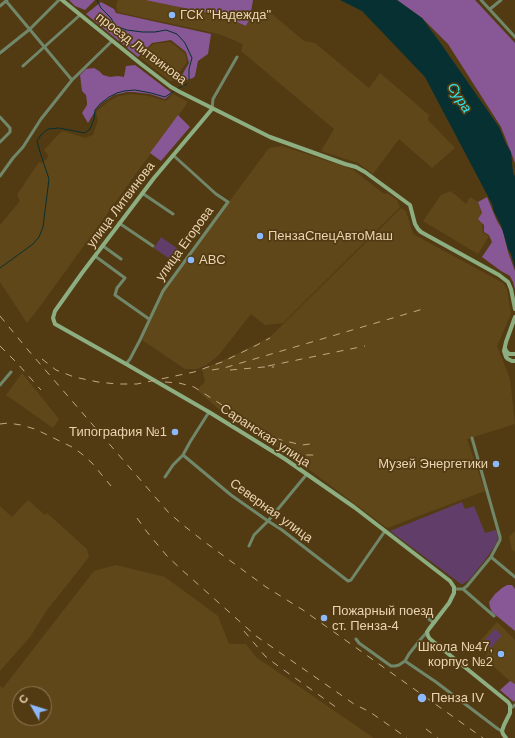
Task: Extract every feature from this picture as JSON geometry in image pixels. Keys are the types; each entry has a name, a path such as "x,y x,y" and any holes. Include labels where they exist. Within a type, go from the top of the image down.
{"main road":[{"name":"проезд Литвинова","path":"62,0 171,87 185,95 270,137 356,167 364,172 410,205 415,224 421,232 499,275 508,282 515,309"},
{"name":"улица Литвинова","path":"53,318 55,311 119,223 162,167 212,108"},
{"path":"515,317 504,352 506,357 515,361"},
{"name":"Саранская улица","path":"53,318 55,324 209,412 275,452 354,507 447,578 455,589"},
{"path":"505,346 508,353 511,355 515,354"},
{"path":"455,589 449,602 427,632 428,636 513,707 502,731 506,738"}],"street":[{"path":"0,6 6,0 72,80"},
{"path":"0,53 30,29 59,0"},
{"path":"481,0 515,37"},
{"path":"490,9 500,0"},
{"path":"23,66 45,48 80,15"},
{"path":"0,176 23,147 41,119 72,80 112,41"},
{"path":"212,108 214,99 237,58"},
{"path":"0,116 10,128 10,132 0,142"},
{"name":"улица Егорова","path":"126,364 140,340 149,318 163,291 228,202 216,194 173,155"},
{"path":"142,193 173,214"},
{"path":"119,223 153,246"},
{"path":"103,246 121,259"},
{"path":"95,256 125,278 117,288 115,295 149,318"},
{"path":"0,385 11,372"},
{"path":"165,477 173,465 183,455 209,412"},
{"path":"455,589 463,589 467,586 490,557 498,544 500,537 472,438"},
{"name":"Северная улица","path":"183,455 231,495 282,530 348,581 351,580 385,531"},
{"path":"250,546 254,535 268,521 307,474"},
{"path":"490,557 515,577"},
{"path":"463,589 494,616"},
{"path":"416,609 434,623"},
{"path":"356,639 359,643 391,666 395,666 405,661 427,632"},
{"path":"405,661 502,731"}],"shaded area":[{"path":"69,0 95,0 85,10 75,6"},
{"path":"118,0 145,0 223,16 246,26 250,18 257,11 266,9 304,41 315,43 369,88 380,73 429,115 428,120 455,148 432,168 399,139 373,174 358,163 321,151 334,129 241,51 243,44 219,34 117,12 116,5"},
{"path":"145,0 253,0 250,18 246,26 223,16"},
{"path":"397,0 475,0 515,43 515,163 501,127 448,44 422,18"},
{"path":"101,2 114,9 116,13 211,34 208,54 198,61 195,76 186,80 182,75 189,63 186,52 171,40 152,43 138,57 86,14"},
{"path":"170,42 185,53 187,62 173,81 170,81 140,57 153,44"},
{"path":"135,65 172,93 165,99 150,94 134,92 114,95 97,108 88,123 82,113 87,105 87,102 86,95 82,91 80,75 86,69 94,68 103,75 110,77 124,77 126,66"},
{"path":"132,94 149,96 166,101 173,94 188,102 27,323 0,282 0,225 20,201 17,195 39,162 41,163 47,159 48,155 44,150 58,135 63,131 85,138 93,135 98,120 96,112 109,101 119,96"},
{"path":"178,115 190,127 161,161 150,153"},
{"path":"282,146 352,169 384,194 387,193 397,200 400,207 283,323 265,325 251,314 218,356 206,365 197,369 185,369 142,340 165,290 200,241 269,148"},
{"path":"451,191 466,204 470,197 478,202 481,213 483,233 489,236 478,254 423,221 441,195"},
{"path":"487,197 503,231 508,252 515,271 515,289 510,276 482,257 492,242 489,235 484,232 484,225 478,219 482,213 478,202"},
{"path":"401,208 406,211 413,234 503,283 507,289 511,314 497,346 510,379 515,424 467,439 485,491 387,528 287,453 229,418 197,390 205,382 202,369 239,353 271,336"},
{"path":"161,237 181,251 174,262 154,248"},
{"path":"22,373 59,419 53,428 6,395"},
{"path":"28,500 45,515 47,513 87,549 89,557 47,610 30,637 0,671 0,506 12,517"},
{"path":"462,502 465,509 474,506 485,533 496,530 498,538 488,556 470,579 461,584 390,531"},
{"path":"515,531 515,552 512,550 509,537"},
{"path":"116,565 165,577 218,616 229,644 246,644 256,657 374,738 0,738 0,686 3,688 94,571"},
{"path":"507,585 512,585 515,589 515,631 492,612 489,602 495,594"},
{"name":"Школа №47, корпус №2","path":"497,622 515,640 515,684 484,658 489,651 479,642"},
{"path":"495,629 502,635 491,648 483,642"},
{"path":"510,681 515,684 514,702 500,690"}],"water":[{"name":"Сура","path":"340,0 397,0 422,18 499,127 511,152 513,173 515,176 515,268 501,225 494,212 492,204 425,77 362,11"}],"waterway":[{"path":"97,0 101,8 111,18 115,26 127,30 142,32 166,30 177,34 185,43 192,58 189,69 189,79"},
{"path":"177,89 187,84"},
{"path":"0,268 33,244 39,237 43,227 49,179 37,141 41,135 48,129 59,128 85,133 90,129 94,119 95,110 109,97 117,93 135,90 165,97 174,91"}],"railway":[{"path":"212,370 224,368 423,309"},
{"path":"0,316 169,513 202,540 266,587 303,610 483,738"},
{"path":"42,359 56,370 74,377 98,382 137,384 194,372 222,362 270,338"},
{"path":"0,346 41,390"},
{"path":"268,366 365,346"},
{"path":"230,370 274,367"},
{"path":"165,382 179,383 194,387 269,435 281,440 302,445 310,444"},
{"path":"0,424 8,423 35,429 72,447 92,463 111,486"},
{"path":"281,443 297,452 307,455 316,455"},
{"path":"137,518 167,556 256,636 354,704 370,712 407,738"},
{"path":"244,631 265,656 340,710"},
{"path":"426,729 438,738"}],"place":[{"name":"ГСК \"Надежда\"","path":"172,15"},
{"name":"ПензаСпецАвтоМаш","path":"260,236"},
{"name":"ABC","path":"191,260"},
{"name":"Типография №1","path":"175,432"},
{"name":"Музей Энергетики","path":"496,464"},
{"name":"Пожарный поезд ст. Пенза-4","path":"324,618"},
{"name":"Школа №47, корпус №2","path":"501,654"},
{"name":"Пенза IV","path":"422,698"}]}
